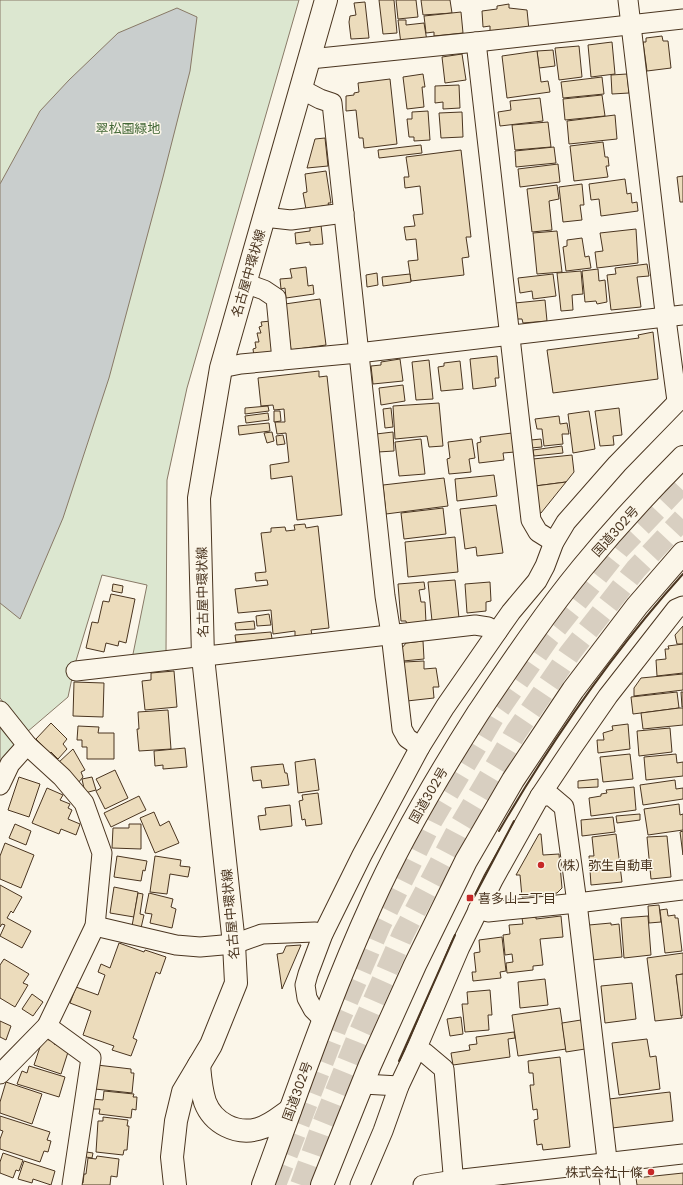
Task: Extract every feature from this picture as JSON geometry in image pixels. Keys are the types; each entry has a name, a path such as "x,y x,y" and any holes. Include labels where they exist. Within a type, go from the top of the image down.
{"main road":[{"name":"名古屋中環状線","path":"175,1185 172,1157 176,1121 183,1092 211,1045 236,983 234,944 203,657 199,498 221,368 326,0"},
{"name":"国道302号","path":"263,1185 323,1019 372,902 394,856 442,770 521,650 582,568 613,532 683,457"},
{"path":"322,1185 370,1065 414,965 466,861 513,780 572,690 638,606 683,553"},
{"path":"199,1065 205,1102 212,1114 220,1123 233,1129 247,1131 258,1129 268,1125 290,1110"}],"street":[{"path":"323,1019 313,1009 307,998 305,985 323,934 362,855 420,747 445,707 511,612 537,582 554,542 566,522 617,464 680,399 674,316 628,0"},
{"path":"310,59 683,19"},
{"path":"476,42 531,520 538,532 554,542"},
{"path":"301,89 320,99 332,103 385,596 402,729 407,738 420,747"},
{"path":"264,217 291,220 344,213"},
{"path":"245,283 264,290 276,298 282,360"},
{"path":"221,368 674,316"},
{"path":"360,1185 383,1131 399,1086 460,947 478,909 540,796 608,696 676,609 683,606"},
{"path":"76,671 475,625 488,627 498,632"},
{"path":"0,711 27,745 62,778 84,803 102,854 95,926 47,1026 0,1074"},
{"path":"0,785 10,764 27,745"},
{"path":"540,796 551,796 564,807 577,903 610,1185"},
{"path":"478,909 488,912 683,890"},
{"path":"95,926 176,945 200,946 234,944 262,934 314,932 323,934"},
{"path":"47,1026 91,1058 72,1185"},
{"path":"416,1050 425,1053 444,1069 454,1183"},
{"path":"363,1084 399,1086"},
{"path":"423,1185 454,1183 683,1154"}],"green space":[{"name":"翠松園緑地","path":"0,0 299,0 187,388 167,480 166,654 132,659 147,585 102,575 75,664 68,697 27,732 0,698"},
{"path":"0,719 20,744 0,773"}],"shaded area":[{"path":"177,8 197,17 190,71 163,177 109,378 63,518 20,619 0,603 0,184 40,111 69,80 118,33"}],"building":[{"path":"379,0 394,0 397,33 383,34"},
{"path":"396,0 416,0 418,17 398,19"},
{"path":"421,0 450,0 452,13 423,15"},
{"path":"365,2 369,38 351,39 349,22 350,16 356,15 354,3"},
{"path":"509,4 509,8 527,10 529,30 499,33 499,30 490,31 490,26 483,27 482,11 497,9 497,6"},
{"path":"461,12 463,33 434,36 434,32 426,33 424,16"},
{"path":"398,20 406,20 406,25 424,23 427,41 401,44"},
{"path":"662,36 663,41 668,41 671,68 647,71 643,42 646,42 646,38"},
{"path":"612,42 615,74 591,77 588,45"},
{"path":"579,46 582,77 559,80 555,48"},
{"path":"553,50 555,66 539,68 537,51"},
{"path":"537,51 541,82 548,81 550,92 507,98 502,56"},
{"path":"462,54 466,80 445,83 442,57"},
{"path":"423,74 425,87 422,87 424,107 407,109 403,77"},
{"path":"627,74 629,93 612,94 611,75"},
{"path":"602,77 604,94 563,98 561,82"},
{"path":"390,79 397,144 364,148 363,138 359,138 356,110 346,111 346,96 354,95 354,93 359,92 358,83"},
{"path":"459,85 460,108 443,109 443,102 435,103 435,86"},
{"path":"602,95 605,116 565,120 563,99"},
{"path":"540,98 543,121 500,126 498,112 511,110 510,101"},
{"path":"428,111 430,140 414,141 414,137 409,137 407,119 412,119 412,112"},
{"path":"462,112 463,137 441,138 439,113"},
{"path":"615,115 617,139 569,144 567,121"},
{"path":"548,122 551,147 515,150 512,125"},
{"path":"325,138 328,166 307,168 315,139"},
{"path":"603,142 605,157 608,157 609,166 606,166 608,177 574,181 570,146"},
{"path":"421,145 422,153 379,158 378,150"},
{"path":"554,147 556,163 516,167 515,151"},
{"path":"461,150 471,237 466,237 469,257 462,258 464,275 411,281 408,261 418,260 416,239 406,240 404,227 415,226 413,215 423,214 420,186 405,188 404,177 409,177 406,157"},
{"path":"558,164 560,182 520,187 518,169"},
{"path":"326,171 331,203 328,203 329,205 306,209 303,193 307,192 305,174"},
{"path":"683,176 683,202 680,202 677,177"},
{"path":"625,179 627,194 631,193 632,203 637,202 638,211 601,216 599,199 591,200 589,184"},
{"path":"582,184 584,205 580,205 582,220 563,222 559,187"},
{"path":"557,185 559,199 549,201 552,230 532,232 527,189"},
{"path":"321,225 323,244 310,245 310,242 296,244 295,233 310,231 310,226"},
{"path":"636,229 638,263 597,268 595,252 603,251 600,233"},
{"path":"557,231 562,272 537,274 533,233"},
{"path":"582,238 585,257 589,256 591,268 566,271 563,247 567,246 567,240"},
{"path":"647,264 649,276 637,277 641,307 611,310 607,275 616,274 615,268"},
{"path":"306,267 308,286 313,285 314,294 286,298 285,288 281,289 280,279 292,278 290,269"},
{"path":"598,269 599,281 605,280 607,302 597,304 596,301 585,302 582,271"},
{"path":"581,271 583,294 572,295 573,310 561,311 557,273"},
{"path":"377,273 378,285 367,287 366,275"},
{"path":"410,274 411,282 383,286 382,277"},
{"path":"553,274 556,296 533,299 532,291 520,293 518,278"},
{"path":"320,299 326,345 291,350 285,304"},
{"path":"545,300 547,321 523,323 522,319 517,319 515,303"},
{"path":"271,321 274,347 270,353 254,356 253,349 256,348 255,342 259,342 257,333 261,333 259,327 262,326 261,322"},
{"path":"653,332 658,379 553,393 547,350 639,338 638,335"},
{"path":"497,356 499,378 495,378 496,386 473,389 470,359"},
{"path":"400,359 403,381 373,384 371,366 381,365 381,362"},
{"path":"429,360 433,399 416,400 412,362"},
{"path":"460,361 463,389 441,391 438,367 444,366 444,363"},
{"path":"319,371 319,377 327,376 342,515 297,520 292,476 271,479 270,465 289,462 286,433 277,434 275,422 285,422 284,409 274,410 273,405 261,406 258,378"},
{"path":"403,385 405,401 381,405 379,388"},
{"path":"439,403 443,446 429,447 427,436 395,439 393,406"},
{"path":"268,406 269,411 245,414 245,408"},
{"path":"391,408 393,427 385,428 383,409"},
{"path":"619,408 622,435 613,436 614,445 600,446 595,411"},
{"path":"274,411 280,411 281,421 274,422"},
{"path":"589,411 595,449 573,453 568,414"},
{"path":"268,413 269,420 246,423 245,416"},
{"path":"559,416 560,424 567,423 569,434 562,434 563,444 544,446 542,429 537,429 535,419"},
{"path":"269,423 270,431 239,435 238,426"},
{"path":"272,432 274,441 267,443 264,433"},
{"path":"393,432 394,451 378,452 376,434"},
{"path":"512,433 515,452 503,453 504,460 479,463 477,443 481,442 480,437"},
{"path":"283,435 285,444 277,445 276,436"},
{"path":"421,439 425,474 399,476 395,442"},
{"path":"472,439 475,458 469,459 471,472 449,474 447,459 450,458 448,442"},
{"path":"541,439 542,447 531,448 531,440"},
{"path":"562,446 563,453 534,456 533,450"},
{"path":"572,455 574,472 566,482 535,486 533,459"},
{"path":"494,475 497,496 457,501 455,479"},
{"path":"444,478 448,506 386,514 383,485"},
{"path":"566,482 541,513 538,513 535,486"},
{"path":"496,505 503,553 477,556 476,547 465,549 460,509"},
{"path":"443,508 446,534 404,539 401,513"},
{"path":"305,524 306,528 318,526 329,628 311,630 312,635 295,637 295,631 273,634 271,610 238,613 235,589 268,585 267,580 256,581 255,573 266,572 261,533 271,532 271,528 285,527 286,531 295,530 294,525"},
{"path":"455,537 458,572 408,577 405,542"},
{"path":"455,580 459,618 432,621 428,582"},
{"path":"424,582 425,589 419,590 421,602 425,602 426,623 407,625 406,621 401,621 398,584"},
{"path":"490,582 491,601 486,602 486,611 467,613 465,584"},
{"path":"113,584 123,586 122,593 112,591"},
{"path":"111,594 135,599 126,643 119,641 118,646 106,643 104,652 86,648 92,622 98,623 103,601 109,602"},
{"path":"269,614 271,625 257,626 256,616"},
{"path":"254,621 255,629 236,630 235,623"},
{"path":"683,626 683,644 677,644 675,635"},
{"path":"271,632 272,639 236,642 235,635"},
{"path":"423,641 424,659 403,661 402,648 406,643"},
{"path":"683,644 683,673 657,676 656,660 666,659 665,649 669,649 668,646"},
{"path":"424,661 424,669 436,668 439,687 433,687 434,698 407,701 404,662"},
{"path":"174,671 177,707 145,710 142,681 151,680 151,673"},
{"path":"683,674 683,690 634,696 634,688 641,678"},
{"path":"74,682 104,683 103,717 73,716"},
{"path":"677,692 679,708 633,714 631,697"},
{"path":"681,692 683,692 683,707 682,707"},
{"path":"683,708 683,725 643,729 641,713"},
{"path":"168,710 171,749 139,751 137,729 139,729 138,712"},
{"path":"51,723 67,739 63,744 67,749 58,759 36,739"},
{"path":"628,724 630,749 598,753 597,740 604,740 603,733 613,730 612,726"},
{"path":"78,726 99,727 98,733 114,733 114,759 87,759 87,747 82,747 82,740 77,740"},
{"path":"670,728 672,752 639,756 637,731"},
{"path":"185,748 187,767 163,769 163,765 155,766 154,751"},
{"path":"73,749 85,770 81,772 83,777 78,783 58,763"},
{"path":"630,754 633,779 603,782 600,757"},
{"path":"676,754 677,763 683,762 683,776 646,780 644,757"},
{"path":"315,759 319,790 298,793 295,762"},
{"path":"283,764 285,773 287,773 289,785 262,788 261,780 253,781 251,767"},
{"path":"115,770 128,798 105,809 96,791 101,788 96,779"},
{"path":"19,777 40,784 29,817 8,810"},
{"path":"92,777 96,790 85,793 82,779"},
{"path":"598,779 598,787 578,788 578,781"},
{"path":"675,780 676,789 683,788 683,799 643,805 640,785"},
{"path":"634,787 636,810 591,816 589,798 601,796 601,794 607,793 606,790"},
{"path":"47,788 63,795 60,800 70,804 68,808 72,810 68,819 80,824 76,835 61,829 59,834 32,823"},
{"path":"318,793 322,824 306,826 305,819 302,820 299,801 303,800 302,795"},
{"path":"139,796 146,810 111,827 104,813"},
{"path":"679,804 680,815 683,814 683,830 648,835 644,809"},
{"path":"290,805 292,826 260,830 258,816 266,815 265,808"},
{"path":"154,812 160,826 169,821 179,843 155,853 140,818"},
{"path":"640,814 640,820 617,823 616,816"},
{"path":"613,817 615,832 582,836 581,820"},
{"path":"15,824 31,831 26,845 9,838"},
{"path":"129,824 141,824 141,849 112,848 113,828 129,828"},
{"path":"683,831 683,855 680,832"},
{"name":"（株）弥生自動車","path":"539,834 541,834 543,855 559,854 562,888 557,893 522,897 520,875 516,875"},
{"path":"616,834 622,882 591,885 589,856 594,856 592,837"},
{"path":"667,836 671,877 651,879 647,837"},
{"path":"5,843 34,855 21,888 0,879 0,856"},
{"path":"117,856 147,861 145,871 143,870 141,881 114,877"},
{"path":"155,856 181,860 180,866 190,867 188,877 170,874 167,894 150,892"},
{"path":"0,885 22,897 13,913 11,911 7,918 31,931 22,948 0,936 5,925 2,924 0,927"},
{"path":"114,887 138,892 134,917 110,913"},
{"path":"138,893 143,894 140,914 144,915 141,928 132,926"},
{"path":"149,893 173,899 171,907 176,909 172,928 150,923 152,914 145,913"},
{"path":"659,905 661,922 649,923 648,906"},
{"path":"667,909 668,916 675,915 675,918 678,918 682,951 665,953 660,910"},
{"path":"561,916 563,937 540,939 543,965 533,966 533,970 507,973 506,963 513,962 512,954 505,955 503,935 510,934 509,925 523,924 522,918 536,917 536,919"},
{"path":"648,916 651,955 624,958 621,918"},
{"path":"611,923 611,925 619,924 622,957 592,960 589,925"},
{"path":"502,937 506,971 500,972 501,978 473,981 472,972 476,972 474,953 480,952 479,940"},
{"path":"119,943 144,952 145,950 166,957 160,974 156,972 133,1038 137,1040 131,1056 112,1050 114,1046 83,1035 91,1011 70,1003 76,987 98,995 105,975 98,972 101,964 110,968"},
{"path":"301,945 282,989 277,954 283,953 286,946"},
{"path":"683,953 683,974 676,975 682,1018 655,1021 647,958"},
{"path":"4,959 29,974 23,983 28,985 15,1007 0,998 0,965"},
{"path":"683,974 683,1015 681,1016 676,975"},
{"path":"545,979 548,1005 520,1008 518,982"},
{"path":"632,983 636,1019 605,1023 601,986"},
{"path":"490,990 492,1015 488,1015 489,1030 465,1032 462,1004 468,1004 467,992"},
{"path":"32,994 43,1002 33,1016 22,1009"},
{"path":"560,1008 566,1049 518,1056 512,1015"},
{"path":"461,1017 463,1034 450,1036 447,1019"},
{"path":"581,1020 585,1049 566,1052 562,1023"},
{"path":"0,1021 11,1026 6,1040 0,1037"},
{"path":"514,1032 515,1038 508,1039 510,1057 453,1065 451,1053 470,1050 469,1045 477,1044 476,1037"},
{"path":"43,1038 55,1042 54,1044 69,1049 61,1074 34,1065"},
{"path":"647,1039 650,1057 656,1056 660,1089 619,1095 612,1043"},
{"path":"560,1057 570,1147 543,1150 542,1144 537,1145 534,1120 538,1119 537,1109 533,1110 530,1085 534,1085 533,1073 529,1073 528,1061"},
{"path":"97,1065 131,1069 131,1073 134,1073 132,1093 95,1089"},
{"path":"29,1066 65,1077 59,1097 17,1084 22,1071 27,1073"},
{"path":"6,1082 42,1094 32,1124 0,1113 0,1102"},
{"path":"104,1091 134,1094 133,1097 137,1097 136,1110 132,1109 131,1118 99,1114 100,1109 91,1109 92,1099 103,1100"},
{"path":"670,1092 673,1121 612,1128 609,1099"},
{"path":"0,1116 50,1132 47,1140 51,1141 48,1152 44,1151 40,1162 0,1149 0,1139 3,1131 0,1130"},
{"path":"103,1117 128,1120 127,1150 124,1150 123,1155 96,1152 98,1121 103,1121"},
{"path":"80,1151 93,1153 92,1158 80,1156"},
{"path":"3,1153 23,1160 19,1171 16,1170 13,1178 0,1173 0,1162"},
{"path":"97,1156 119,1159 117,1177 111,1176 110,1185 75,1185 75,1182 83,1183 88,1158 96,1159"},
{"path":"24,1161 55,1171 51,1185 33,1179 32,1183 18,1179"},
{"path":"683,1173 683,1185 637,1185 636,1178"}],"tunnel":[{"path":"275,1185 337,1025 381,923 432,820 494,716 549,637 619,549 683,482"},
{"path":"301,1185 321,1129 359,1034 403,934 456,833 516,732 570,653 636,569 683,519"}],"wall":[{"path":"499,831 540,763 562,730 632,634 683,574"},
{"path":"474,897 514,821"},
{"path":"399,1061 455,935"}],"place":[{"name":"（株）弥生自動車","path":"541,865"},
{"name":"喜多山二丁目","path":"470,898"},
{"name":"株式会社十條","path":"651,1172"}]}
